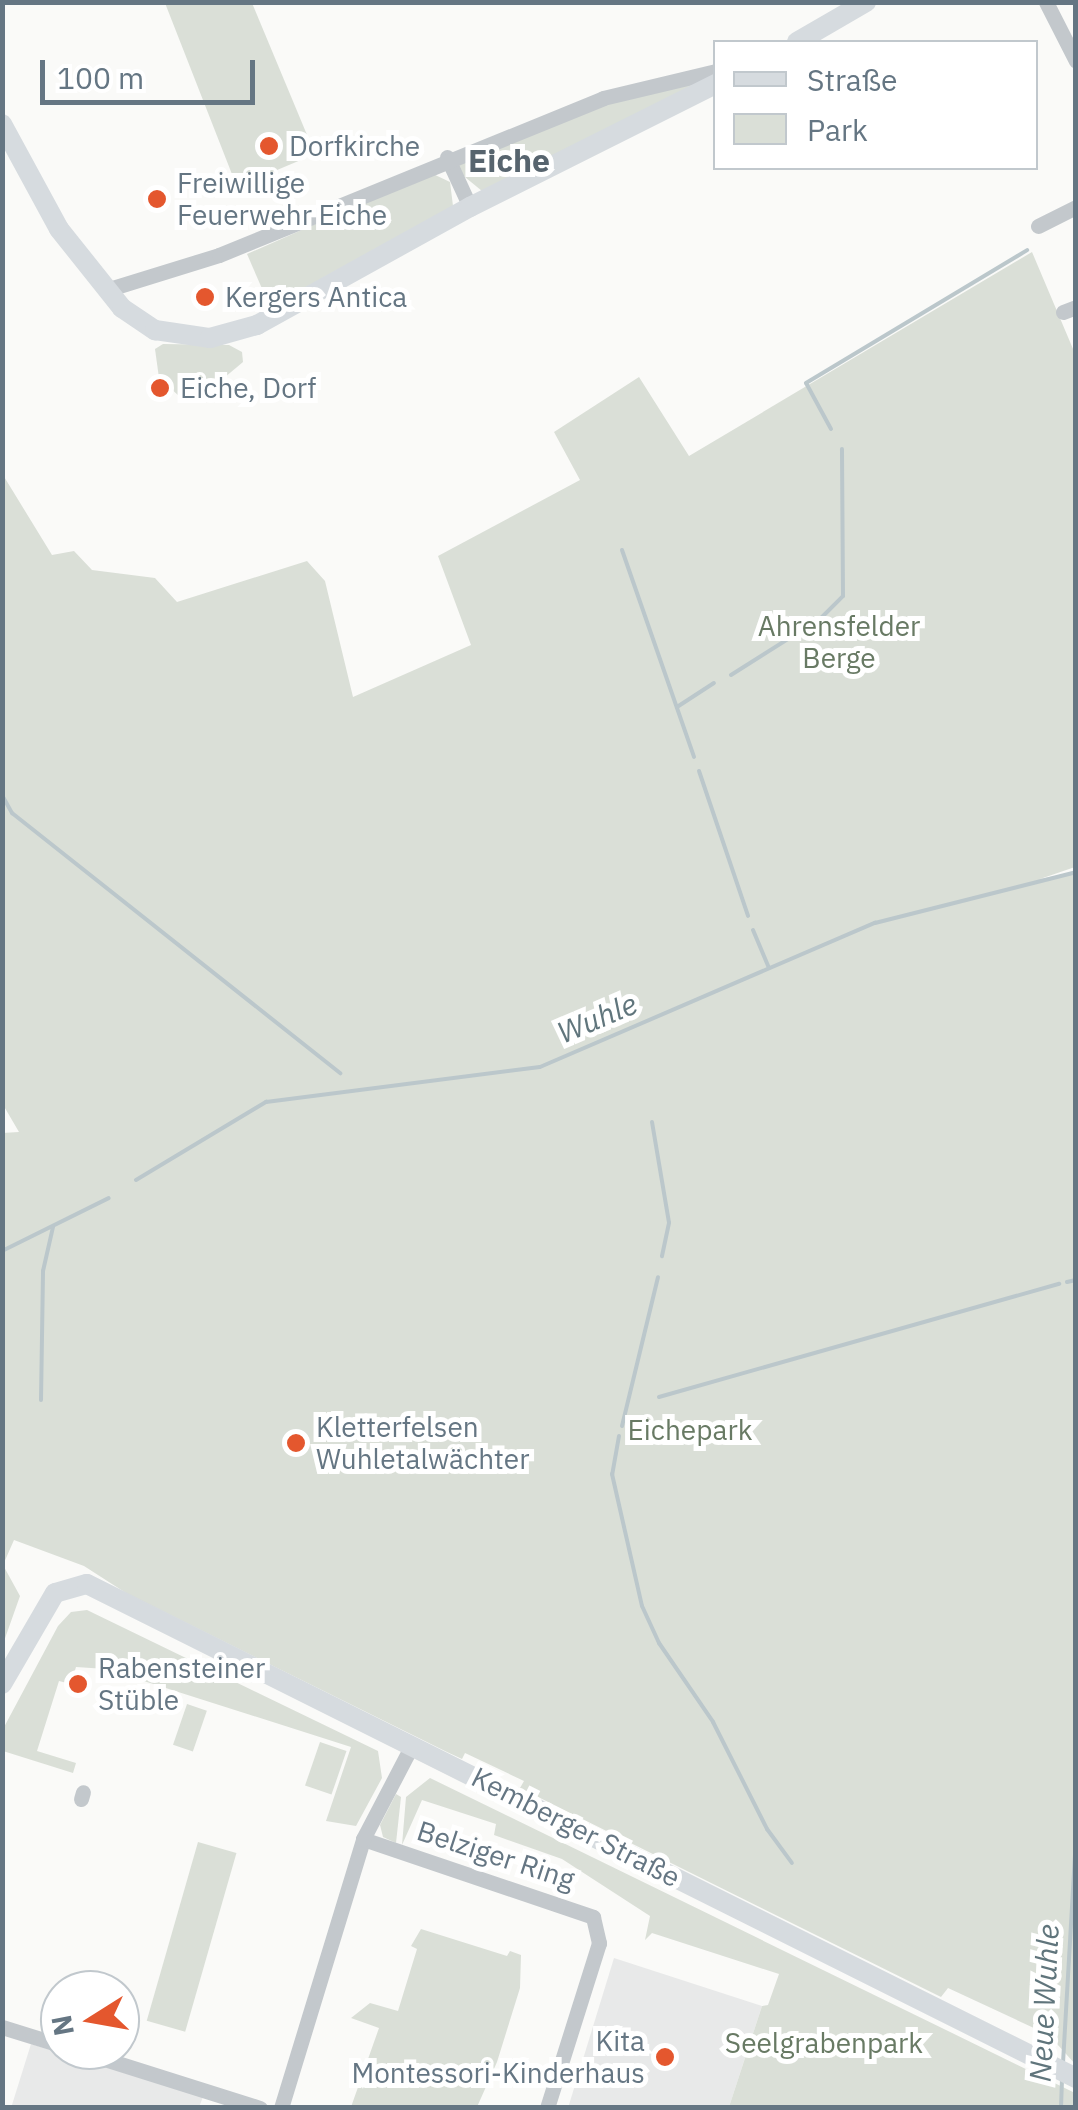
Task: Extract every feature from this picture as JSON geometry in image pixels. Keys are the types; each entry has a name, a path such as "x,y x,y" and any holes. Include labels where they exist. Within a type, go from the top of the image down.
{"main road":[{"path":"800,40 866,2"},
{"path":"2,124 54,222 106,290 154,330 184,338 227,336 470,207 713,86"},
{"name":"Kemberger Straße","path":"2,1684 42,1608 74,1583 117,1597 1076,2078"}],"street":[{"path":"1046,2 1076,60"},
{"path":"106,290 219,256 447,157 603,98 713,72"},
{"path":"447,157 470,207"},
{"path":"1038,226 1076,207"},
{"name":"Belziger Ring","path":"282,2108 363,1839 411,1746"},
{"name":"Belziger Ring","path":"363,1839 594,1917 599,1943 547,2108"},
{"path":"4,2033 40,2041"},
{"path":"139,2070 260,2108"}],"shaded area":[{"name":"Kita Montessori-Kinderhaus","path":"614,1958 762,2006 729,2107 568,2108"},
{"path":"31,2044 40,2047 40,2070 115,2070 203,2097 199,2107 11,2108"}],"green space":[{"path":"165,3 252,3 315,154 237,187"},
{"path":"703,81 482,191 460,173 457,159 618,100"},
{"path":"431,173 450,182 453,206 270,307 247,254"},
{"name":"Eichepark","path":"1032,252 1076,356 1075,867 1040,879 1075,872 1075,2064 1049,2035 948,1988 941,1997 520,1788 524,1781 465,1753 462,1759 447,1752 126,1593 84,1566 14,1540 3,1565 20,1596 3,1644 2,1133 19,1132 2,1103 3,475 52,555 74,551 92,570 155,578 177,602 307,561 325,581 353,697 471,645 438,556 580,480 554,432 639,377 689,456"},
{"path":"163,344 229,345 242,352 243,362 212,388 179,396 159,378 155,349"},
{"path":"87,1610 378,1751 382,1778 356,1826 326,1821 351,1747 106,1669 76,1667 71,1684 59,1681 37,1751 76,1763 73,1773 3,1751 3,1729 58,1626 71,1612"},
{"path":"187,1704 207,1711 193,1751 173,1745"},
{"path":"320,1742 346,1751 331,1795 305,1785"},
{"name":"Seelgrabenpark","path":"430,1778 1075,2093 1075,2107 729,2107 762,2006 768,2005 779,1974 652,1933 645,1940 650,1916 562,1859 494,1835 496,1824 422,1800 402,1845 406,1797"},
{"path":"396,1794 401,1797 396,1843 383,1837 380,1825"},
{"path":"198,1842 236,1853 185,2032 147,2021"},
{"path":"421,1929 507,1956 510,1951 521,1955 520,1988 497,2062 477,2107 351,2107 379,2028 351,2018 370,2003 398,2011 417,1949 411,1946"}],"waterway":[{"path":"831,429 806,383 1027,250"},
{"path":"731,675 821,618 843,596 842,449"},
{"path":"622,550 694,757"},
{"path":"677,707 714,683"},
{"path":"699,771 748,916"},
{"path":"2,795 12,813 340,1073"},
{"name":"Wuhle","path":"136,1180 266,1102 540,1067 875,923 1076,872"},
{"path":"753,930 769,968"},
{"path":"652,1122 669,1223 662,1256"},
{"name":"Wuhle","path":"2,1251 109,1198"},
{"path":"41,1400 43,1271 53,1227"},
{"path":"622,1426 658,1277"},
{"path":"1067,1282 1076,1280"},
{"path":"659,1397 1059,1284"},
{"path":"619,1436 612,1474 642,1606 659,1643 713,1722 767,1829 792,1863"},
{"name":"Neue Wuhle","path":"1063,2063 1076,1840"},
{"name":"Neue Wuhle","path":"1061,2108 1062,2077"}],"place":[{"name":"Dorfkirche","path":"269,146"},
{"name":"Freiwillige Feuerwehr Eiche","path":"157,199"},
{"name":"Kergers Antica","path":"205,297"},
{"name":"Eiche, Dorf","path":"160,388"},
{"name":"Kletterfelsen Wuhletalwächter","path":"296,1443"},
{"name":"Rabensteiner Stüble","path":"78,1684"},
{"name":"Kita Montessori-Kinderhaus","path":"665,2057"}],"district":[{"name":"Eiche","path":"509,160"}],"park label":[{"name":"Ahrensfelder Berge","path":"839,642"}]}
